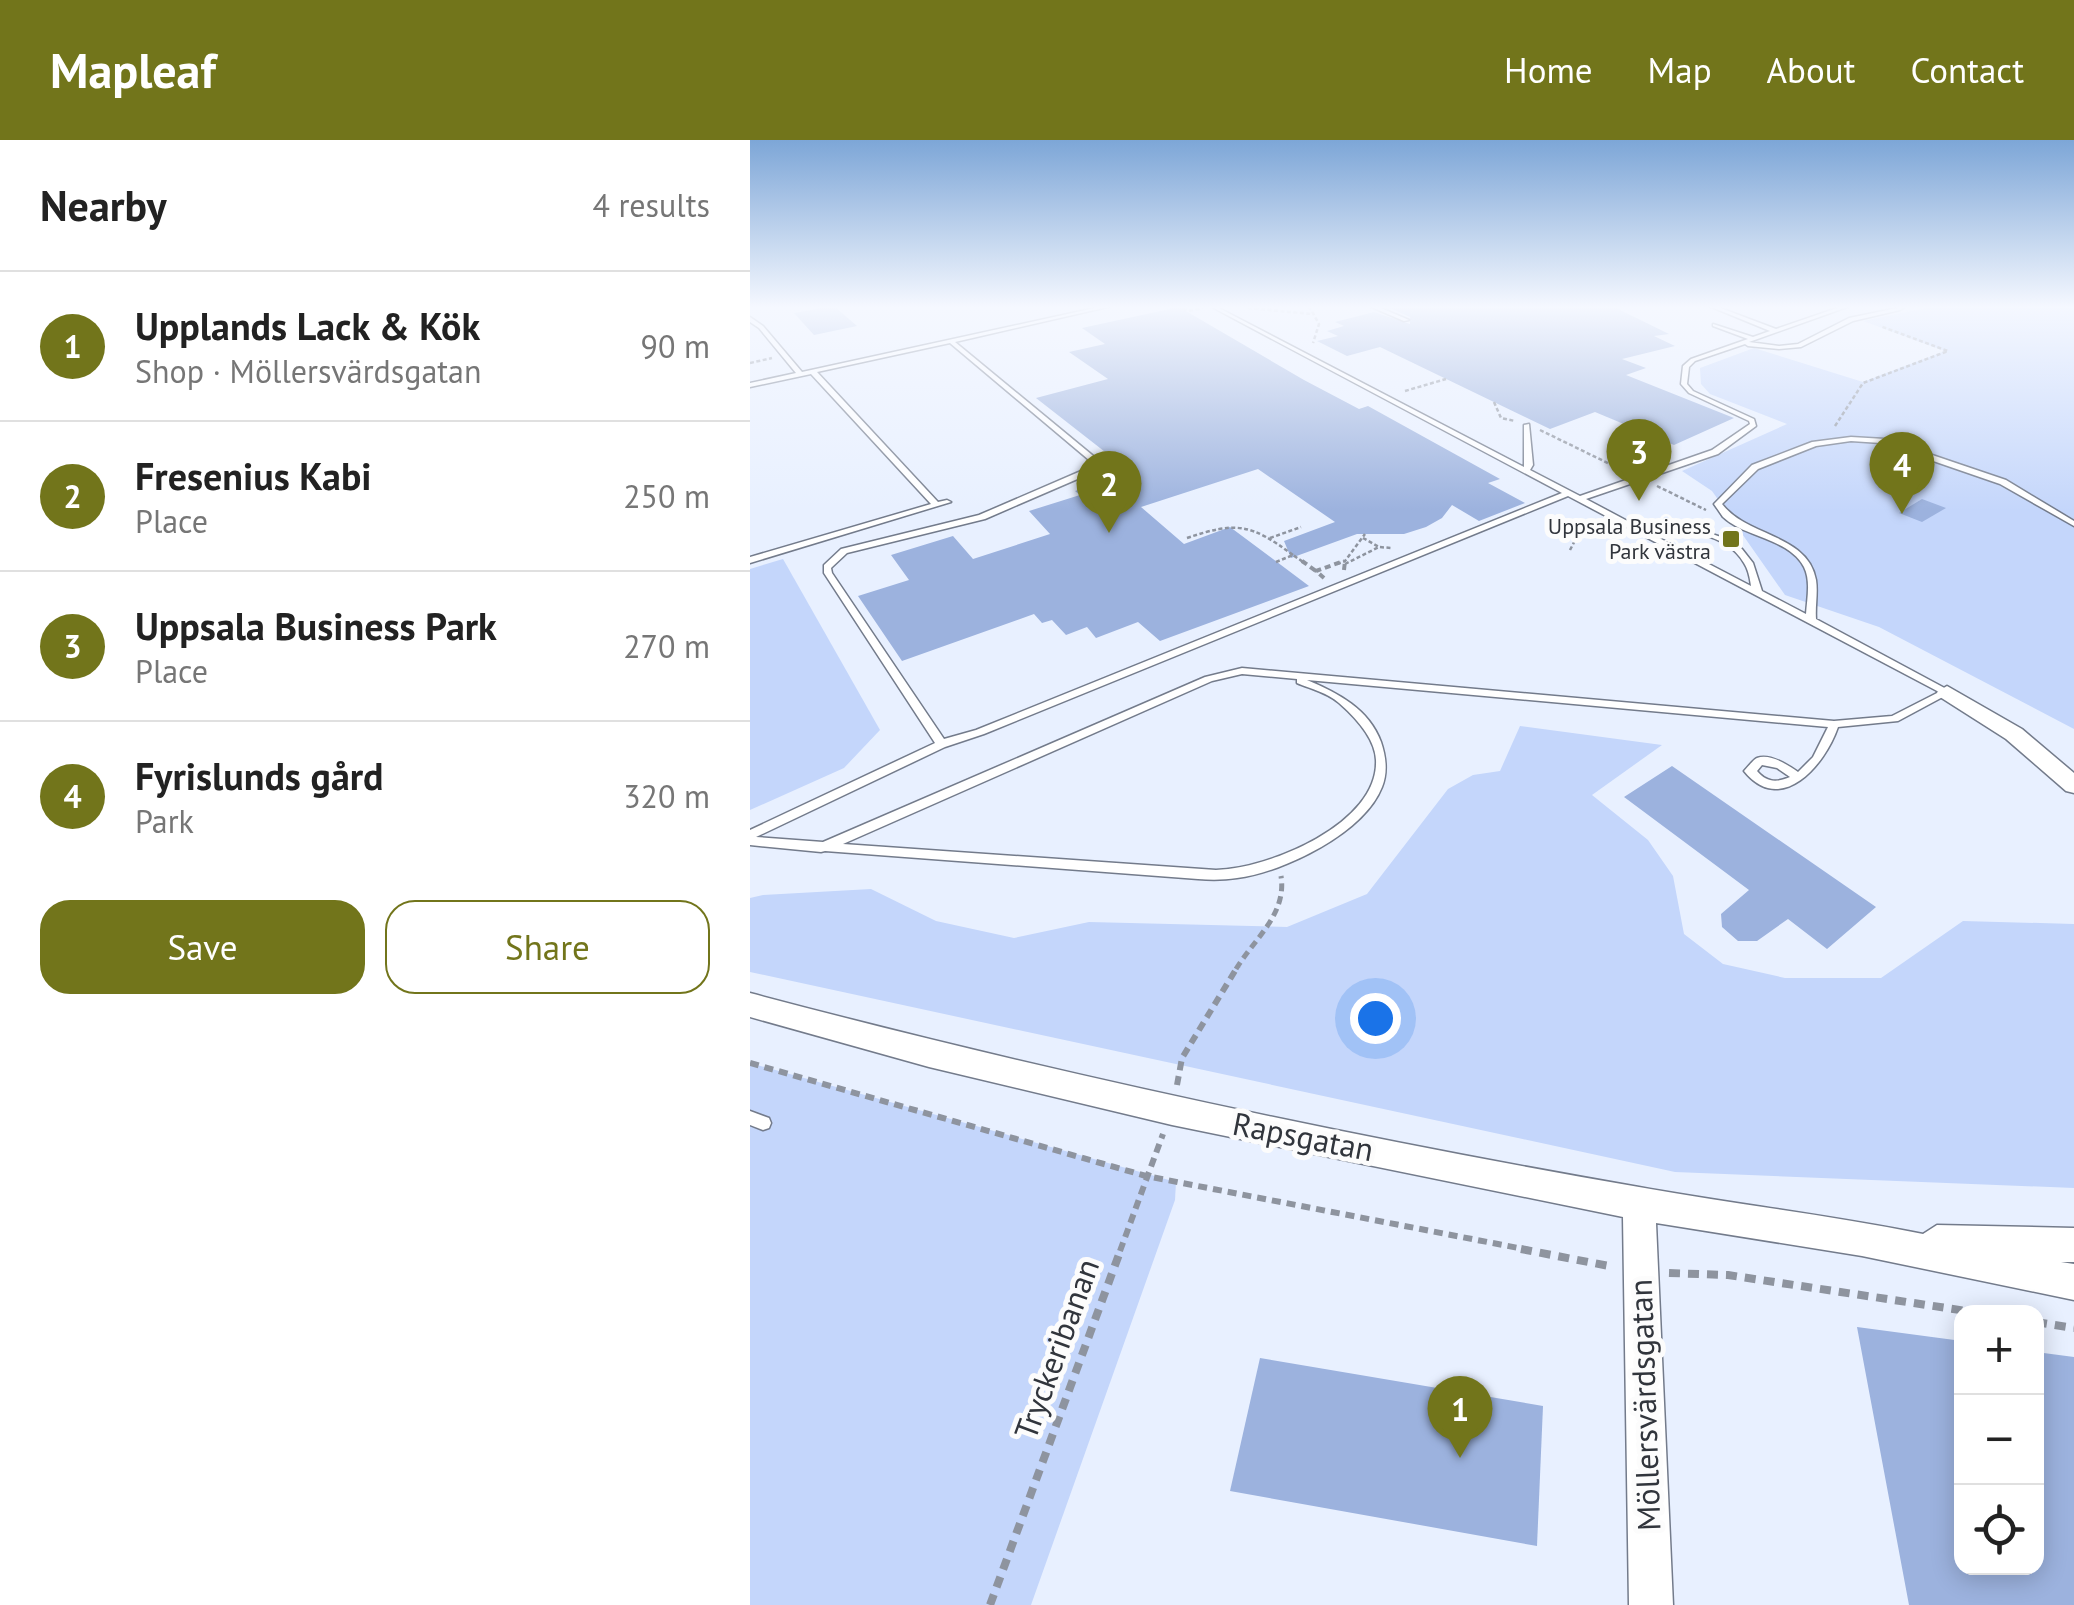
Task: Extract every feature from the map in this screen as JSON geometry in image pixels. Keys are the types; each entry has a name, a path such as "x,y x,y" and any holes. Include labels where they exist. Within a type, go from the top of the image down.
{"street":[{"path":"1946,692 2014,734 2074,785"},
{"name":"Rapsgatan","path":"750,1005 929,1054 1172,1111 1640,1204 1862,1239 2074,1282"},
{"name":"Möllersvärdsgatan","path":"1640,1204 1651,1605"},
{"name":"Rapsgatan","path":"1862,1239 2074,1245"}],"lane":[{"path":"750,385 798,374"},
{"path":"750,560 942,504 815,374"},
{"path":"941,744 827,567 844,551 982,516 1100,466 990,374"},
{"path":"1342,374 1946,692"},
{"path":"750,838 941,744 980,732 1339,586 1572,497 1714,452 1754,425 1752,420 1704,400 1684,384 1685,374"},
{"path":"1526,471 1527,425"},
{"path":"1811,620 1812,579 1808,566 1792,551 1724,516 1718,504 1755,467 1824,442 1882,441 2004,482 2074,524"},
{"path":"1628,526 1675,526 1729,545 1748,562 1758,594"},
{"path":"821,848 1209,680 1242,671 1834,724 1894,719 1946,692"},
{"path":"750,838 821,848 1172,874 1239,874 1334,837 1364,810 1380,782 1380,753 1367,727 1342,700 1290,676"},
{"path":"1798,777 1816,762 1834,724"}],"path":[{"path":"1824,442 1863,383 1886,374"},
{"path":"1393,394 1446,378"},
{"path":"1494,402 1501,418 1527,425 1724,516"},
{"path":"1570,550 1581,529 1600,522"},
{"path":"1187,538 1237,523 1270,538 1339,586 1345,561 1364,536 1379,547"},
{"path":"1270,538 1301,527"},
{"path":"1316,571 1379,547 1394,548"},
{"path":"1276,562 1293,555"},
{"name":"Tryckeribanan","path":"990,1605 1172,1111 1182,1058 1249,948 1276,914 1283,889 1280,861"},
{"path":"750,1063 1146,1176 1640,1272 1728,1276 1954,1309"},
{"path":"2044,1323 2074,1328"}],"shaded area":[{"path":"1700,374 1839,374 1863,382 1883,374 2074,374 2074,729 1879,627 1785,595 1712,491 1682,471 1787,424 1710,394 1701,384"},
{"path":"783,559 880,730 844,768 750,810 750,569"},
{"path":"1520,726 1662,745 1592,795 1648,840 1673,876 1684,934 1723,964 1785,978 1881,978 1963,921 2074,924 2074,1188 1675,1172 750,972 750,898 763,895 871,889 936,921 1014,938 1089,922 1287,927 1367,894 1448,789 1473,775 1500,771"},
{"path":"750,1063 1176,1182 1175,1200 1031,1605 750,1605"}],"building":[{"path":"1101,374 1294,374 1359,409 1368,406 1500,479 1488,483 1525,503 1479,521 1452,505 1442,518 1426,527 1404,534 1357,534 1291,558 1284,541 1335,522 1258,469 1141,507 1184,544 1230,527 1309,586 1160,641 1138,622 1096,638 1087,627 1066,635 1052,620 1042,623 1034,614 902,661 858,596 909,580 891,555 953,536 973,559 1050,534 1029,511 1132,473 1036,398 1108,379"},
{"path":"1437,374 1628,374 1734,418 1674,445 1595,412 1550,429"},
{"path":"1922,499 1946,508 1922,522 1899,513"},
{"path":"1672,766 1876,907 1827,949 1788,919 1757,941 1738,941 1722,927 1721,914 1749,890 1624,797"},
{"path":"1857,1327 1954,1340 1954,1575 2044,1575 2044,1353 2074,1357 2074,1605 1909,1605"},
{"path":"1260,1358 1543,1406 1537,1546 1230,1491"}],"place":[{"name":"Uppsala Business Park","path":"1639,501"},
{"name":"Fyrislunds gård","path":"1902,514"},
{"name":"Fresenius Kabi","path":"1109,533"},
{"name":"Uppsala Business Park västra","path":"1731,539"},
{"name":"Upplands Lack & Kök","path":"1460,1458"}]}
